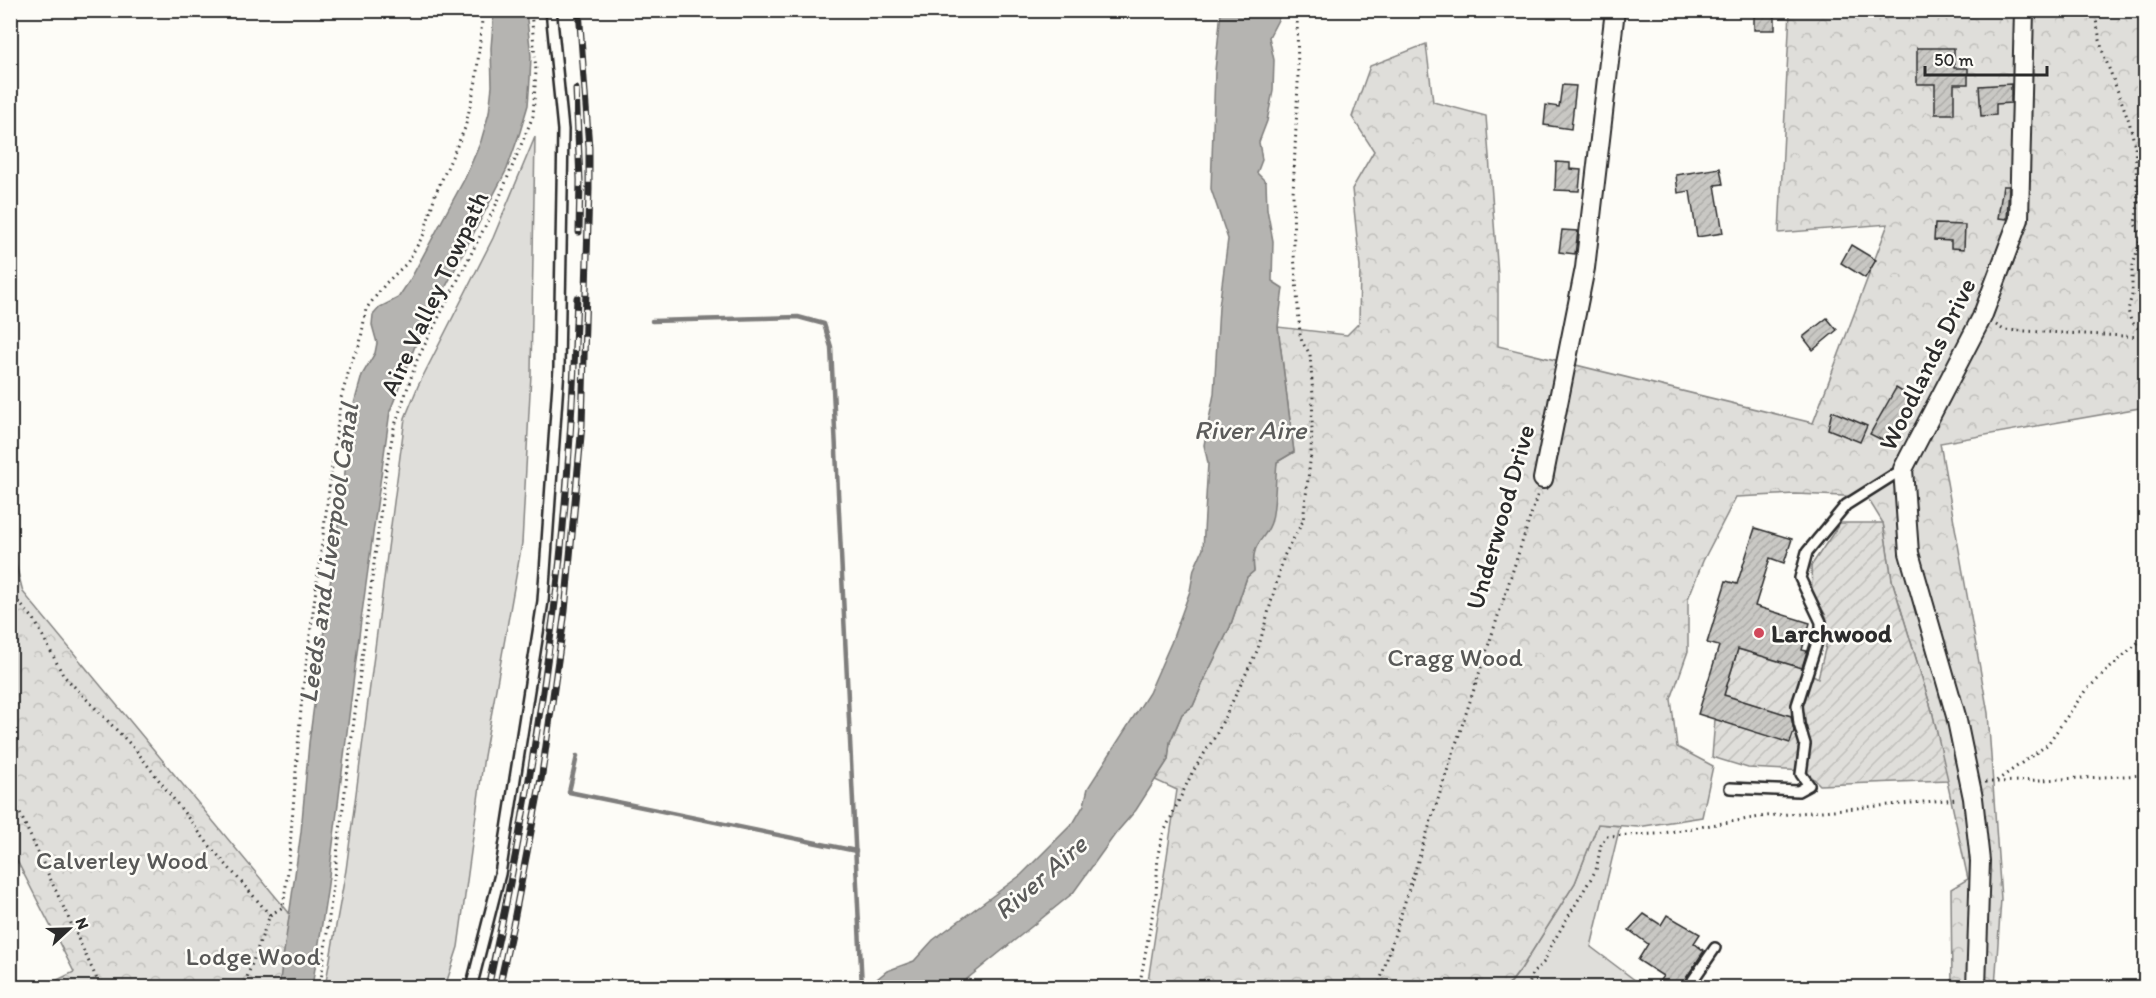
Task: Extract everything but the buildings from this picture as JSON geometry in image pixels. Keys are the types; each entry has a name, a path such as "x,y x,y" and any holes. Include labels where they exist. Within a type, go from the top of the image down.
{"street":[{"name":"Underwood Drive","path":"1543,479 1585,268 1615,10"},
{"name":"Woodlands Drive","path":"1976,987 1980,861 1970,789 1956,716 1909,553 1903,468 1982,317 2019,219 2024,10"}],"lane":[{"path":"471,987 500,874 543,601 559,368 562,142 550,10"},
{"path":"1730,788 1798,791 1809,785 1801,774 1805,744 1797,705 1821,630 1821,622 1800,578 1807,552 1846,505 1903,468"},
{"path":"1697,987 1693,980 1715,948"}],"path":[{"path":"243,987 270,915 283,907 302,696 341,398 352,360 360,344 366,309 386,283 407,263 424,234 435,195 465,128 476,81 483,10"},
{"name":"Aire Valley Towpath","path":"320,987 386,470 394,428 417,360 498,201 533,116 536,71 531,10"},
{"path":"1139,987 1156,895 1158,854 1162,834 1192,773 1216,735 1258,649 1284,556 1303,521 1307,497 1313,396 1310,354 1300,334 1294,254 1293,194 1298,83 1297,10"},
{"path":"2094,10 2102,50 2129,121 2135,146 2138,204 2135,224 2141,237 2132,269 2132,295 2128,310 2131,321 2145,337"},
{"path":"1982,317 2004,330 2145,337"},
{"name":"Underwood Drive","path":"1378,987 1431,816 1543,479"},
{"path":"10,593 34,619 63,675 135,749 209,845 270,915"},
{"path":"1995,782 2047,745 2085,691 2145,635"},
{"path":"1528,987 1532,974 1544,962 1552,944 1596,870 1601,845 1606,836 1657,834 1766,816 1970,789 1995,782 2145,775"},
{"path":"10,792 101,987"}],"green space":[{"name":"Cragg Wood","path":"1790,11 2145,11 2145,407 1940,443 1988,713 2001,899 1995,987 1952,987 1951,889 1968,879 1932,711 1892,580 1883,523 1867,497 1795,494 1736,497 1703,561 1688,599 1688,651 1671,699 1677,747 1713,766 1702,817 1638,827 1598,824 1575,883 1521,969 1507,987 1147,988 1177,790 1155,780 1168,760 1170,742 1182,714 1193,706 1230,627 1247,577 1254,571 1254,552 1263,535 1277,462 1294,452 1278,327 1347,335 1359,323 1360,267 1352,189 1374,151 1352,117 1370,66 1426,44 1433,102 1486,116 1498,276 1498,346 1813,423 1888,224 1779,233"},
{"path":"535,137 531,374 522,543 484,756 458,947 445,987 325,987 346,870 405,418 418,386 493,238"},
{"path":"1840,523 1883,523 1892,580 1932,711 1948,780 1820,785 1806,771 1748,768 1712,757 1715,719 1790,742 1798,718 1724,695 1738,649 1804,669 1818,678 1829,633 1826,616 1812,591 1811,566"},
{"name":"Calverley Wood","path":"10,541 23,592 290,914 279,987 43,987 74,972 11,849"},
{"path":"1598,824 1620,826 1591,947 1644,987 1507,988 1575,883"}],"water":[{"path":"494,11 526,11 531,56 528,105 507,169 415,346 390,411 327,892 312,987 279,987 301,832 309,743 354,404 362,375 375,353 377,343 372,325 373,315 380,307 398,298 410,280 465,178 481,141 489,113 492,86 491,48"},
{"name":"River Aire","path":"1221,11 1279,11 1280,16 1269,37 1274,60 1273,91 1267,121 1259,142 1262,160 1257,173 1266,182 1267,209 1273,241 1272,281 1283,288 1278,327 1294,452 1277,462 1272,519 1254,553 1254,571 1247,577 1230,627 1193,706 1182,714 1170,742 1168,760 1136,810 1116,833 1073,893 957,987 867,987 887,971 914,961 933,940 1021,875 1074,822 1084,805 1088,788 1149,693 1190,591 1194,569 1203,549 1208,463 1204,445 1214,394 1219,307 1228,239 1211,189 1215,71"}],"waterway":[{"path":"652,321 798,317 824,324 831,347 862,988"},
{"path":"577,756 569,792 856,851"}],"railway":[{"path":"499,988 542,774 565,611 582,425 589,148 579,10"},
{"path":"576,89 580,180 579,232"},
{"path":"488,988 526,800 554,611 569,455 577,298"}],"place":[{"name":"Larchwood","path":"1759,633"}],"water label":[{"name":"Leeds and Liverpool Canal","path":"328,553"}],"park label":[{"name":"Lodge Wood","path":"253,956"}]}
